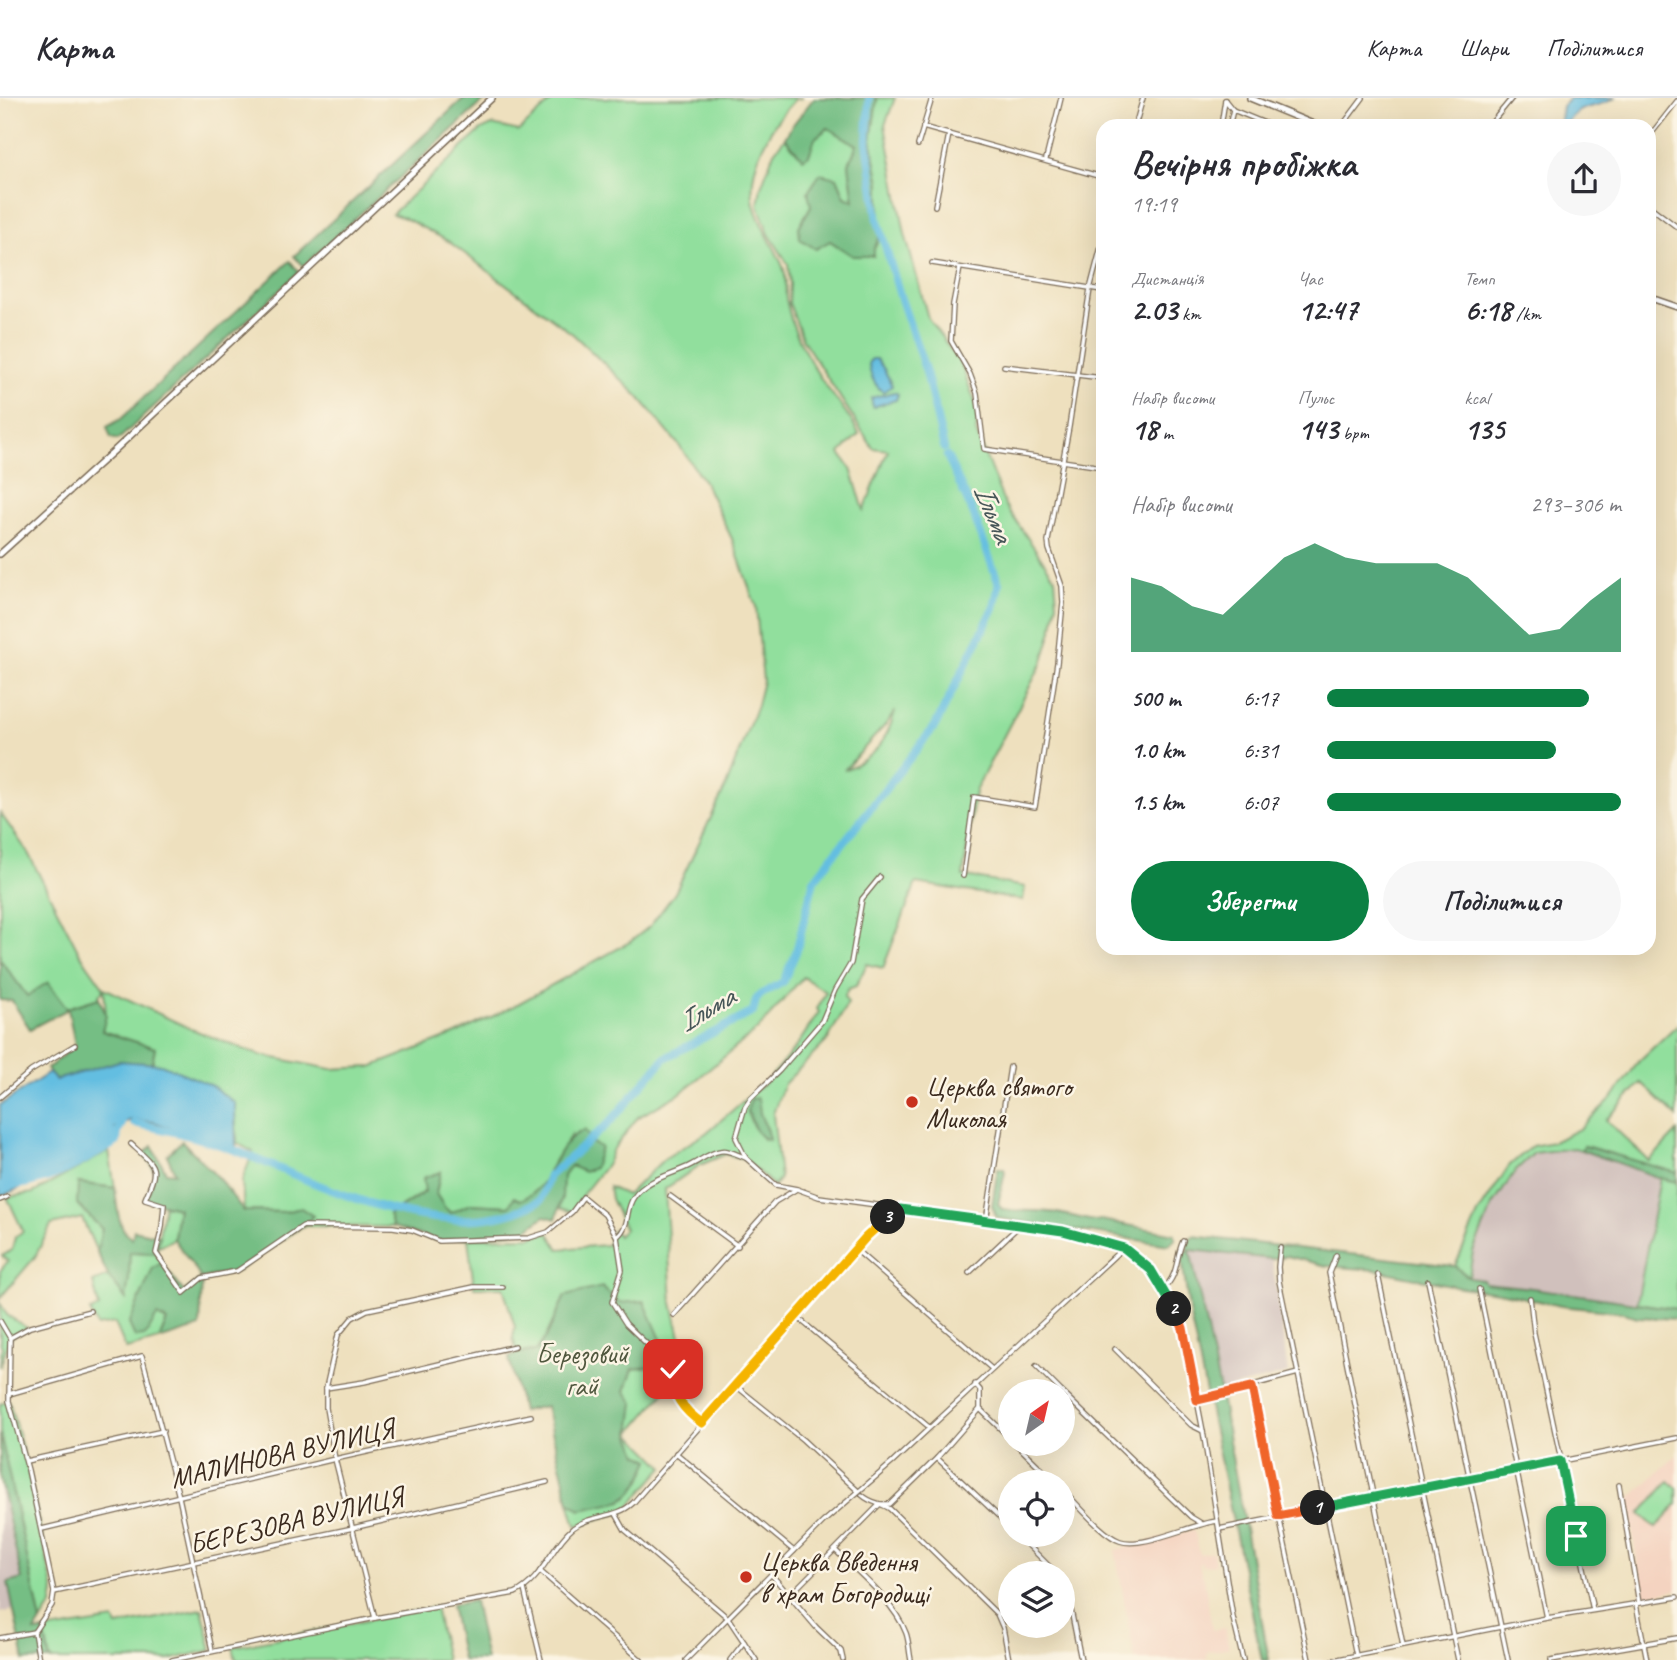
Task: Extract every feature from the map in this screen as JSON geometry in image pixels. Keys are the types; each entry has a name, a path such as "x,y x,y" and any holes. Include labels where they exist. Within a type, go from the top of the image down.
{"street":[{"path":"0,554 492,98"},
{"path":"918,145 932,98"},
{"path":"1046,159 1061,98"},
{"path":"1137,119 1143,98"},
{"path":"1250,98 1301,119"},
{"path":"1347,119 1363,98"},
{"path":"1494,119 1511,98"},
{"path":"1225,99 1233,110 1255,119"},
{"path":"1222,119 1225,99"},
{"path":"1656,128 1677,101"},
{"path":"1231,119 1233,110"},
{"path":"923,127 1096,175"},
{"path":"935,206 949,134"},
{"path":"1656,211 1677,227"},
{"path":"932,263 1096,290"},
{"path":"963,876 974,797 1035,807 1061,628 1062,586 1048,541 1090,289 1096,267"},
{"path":"960,268 953,304 951,341 970,374 977,393 984,449 1096,466"},
{"path":"1656,300 1677,307"},
{"path":"1004,366 1096,377"},
{"path":"880,877 862,899 850,963 822,1021 813,1035 751,1098 736,1138 746,1158 776,1185 819,1197 1071,1233 1124,1248 1151,1270 1183,1328 1203,1431 1233,1618 1243,1660"},
{"path":"0,1097 31,1071 75,1045"},
{"path":"986,1221 1010,1067"},
{"path":"131,1144 153,1165 155,1175 145,1199 164,1205 156,1252 184,1293 202,1278 237,1271 303,1226 393,1227 412,1230 439,1241 529,1238 548,1232 572,1212 583,1197 606,1215 617,1237 622,1270 612,1302 626,1324 673,1369 673,1390 688,1412 702,1423"},
{"path":"617,1237 625,1230 631,1202 647,1184 723,1150 746,1158"},
{"path":"674,1315 775,1202 797,1189"},
{"path":"670,1196 737,1246"},
{"path":"0,1200 7,1197"},
{"path":"172,1660 375,1618 500,1596 524,1589 540,1571 561,1539 576,1526 625,1511 633,1503 855,1249 880,1223 900,1209"},
{"path":"968,1273 1019,1226"},
{"path":"1163,1289 1172,1281 1183,1241"},
{"path":"685,1660 794,1551 1124,1248"},
{"path":"1280,1248 1279,1281 1356,1656"},
{"path":"855,1249 992,1368"},
{"path":"1336,1255 1329,1273 1403,1646"},
{"path":"1378,1275 1458,1660"},
{"path":"1428,1281 1508,1660"},
{"path":"375,1618 335,1459 326,1408 332,1350 338,1335 352,1318 367,1310 474,1287 503,1287"},
{"path":"1479,1289 1547,1618"},
{"path":"1530,1298 1534,1333 1593,1611"},
{"path":"10,1338 30,1327 90,1311"},
{"path":"797,1317 929,1427"},
{"path":"0,1321 5,1325 10,1338 9,1394 42,1529 54,1592 52,1605 34,1632 39,1660"},
{"path":"326,1388 364,1382 515,1346"},
{"path":"1115,1349 1191,1425 1203,1431"},
{"path":"9,1394 142,1356 179,1497 212,1650"},
{"path":"1036,1366 1049,1379"},
{"path":"1197,1400 1298,1373"},
{"path":"736,1386 803,1440 871,1503 890,1504 937,1458 980,1409 980,1390 975,1384"},
{"path":"1252,1387 1309,1660"},
{"path":"1075,1405 1191,1517 1201,1523"},
{"path":"980,1409 998,1426"},
{"name":"МАЛИНОВА ВУЛИЦЯ","path":"42,1529 335,1459 531,1416"},
{"path":"26,1461 163,1430"},
{"path":"1219,1529 1677,1438"},
{"path":"676,1452 794,1551"},
{"path":"1028,1456 1043,1470"},
{"path":"937,1458 998,1516"},
{"name":"БЕРЕЗОВА ВУЛИЦЯ","path":"54,1592 192,1564 547,1482"},
{"path":"1619,1485 1647,1660"},
{"path":"1075,1502 1109,1535 1130,1543 1217,1521"},
{"path":"789,1596 880,1504"},
{"path":"880,1504 890,1509 997,1614 1003,1628 1009,1660"},
{"path":"616,1514 625,1530 728,1618 756,1660"},
{"path":"1030,1547 1044,1561"},
{"path":"835,1550 898,1616 906,1634 911,1660"},
{"path":"540,1571 641,1660"},
{"path":"771,1574 841,1651 843,1660"},
{"path":"524,1589 541,1660"},
{"path":"1333,1660 1547,1618 1677,1597"},
{"path":"1075,1631 1081,1660"},
{"path":"0,1638 34,1632"},
{"path":"1551,1660 1677,1638"},
{"path":"730,1660 744,1642"}],"shaded area":[{"path":"1574,1148 1660,1178 1637,1303 1506,1284 1505,1287 1469,1277 1473,1251 1492,1207 1516,1170 1534,1153"},
{"path":"1189,1250 1272,1259 1288,1373 1220,1391"},
{"path":"1677,1455 1677,1590 1642,1596 1628,1500"},
{"path":"0,1479 22,1579 12,1600 14,1610 0,1613"},
{"path":"1194,1530 1200,1554 1213,1552 1215,1564 1199,1564 1204,1577 1212,1630 1225,1628 1229,1647 1207,1652 1207,1659 1135,1660 1115,1550"}],"green space":[{"path":"464,98 487,98 303,266 294,256"},
{"path":"555,98 802,98 795,99 786,109 762,147 752,190 754,204 783,267 786,299 798,337 820,376 859,434 840,453 851,469 864,510 888,450 873,448 803,340 789,303 788,264 769,234 758,205 761,187 774,152 785,138 803,158 809,155 815,138 828,128 857,145 849,164 854,202 845,197 837,178 811,206 799,227 830,241 853,256 874,249 880,236 880,183 871,140 877,98 895,98 885,125 905,234 928,318 961,364 978,410 976,432 1005,505 1055,578 1057,603 1043,661 975,791 963,876 1025,887 1023,900 916,883 883,968 867,964 856,986 848,989 844,997 848,1003 827,1041 784,1084 773,1114 780,1178 774,1186 744,1159 726,1154 700,1165 665,1189 672,1303 687,1366 630,1433 633,1403 625,1391 633,1369 672,1364 618,1303 565,1296 546,1337 536,1351 517,1353 513,1338 515,1327 503,1287 474,1287 468,1238 531,1237 548,1232 559,1249 607,1245 613,1230 618,1236 625,1229 611,1199 609,1187 627,1195 664,1159 706,1133 768,1080 796,1047 819,1012 817,1009 826,992 803,977 759,1028 678,1095 638,1117 572,1212 560,1208 563,1176 571,1165 571,1135 548,1171 543,1184 533,1196 509,1206 470,1204 451,1213 436,1194 440,1173 425,1191 389,1215 393,1227 303,1226 301,1208 285,1212 244,1211 242,1181 253,1152 237,1143 233,1110 227,1101 208,1086 152,1064 154,1048 102,1031 106,1015 104,989 99,998 67,1008 27,996 0,959 0,813 27,851 80,954 104,988 191,1029 259,1055 331,1069 371,1067 454,1035 514,1006 630,942 650,926 675,893 726,786 757,705 763,681 756,607 732,539 705,483 678,444 638,396 574,335 448,241 392,214 481,130 492,125 519,131","holes":["895,711 888,732 878,748 864,760 844,770","751,1099 768,1130 763,1139 747,1112"]},
{"path":"814,98 877,98 871,140 880,183 880,236 874,256 853,256 830,241 816,249 800,239 799,227 811,206 808,192 820,174 837,178 845,197 854,201 849,164 857,145 828,128 815,138 809,155 803,159 785,138"},
{"path":"290,261 299,272 118,440 111,438 107,427 121,419"},
{"path":"0,959 27,996 48,982 67,1008 99,998 106,1015 102,1031 155,1048 152,1064 56,1083 47,1069 75,1045 68,1009 30,1029 12,1001 0,1000"},
{"path":"1677,1025 1677,1117 1641,1083 1606,1120 1649,1161 1677,1132 1677,1173 1585,1146 1581,1150 1574,1148 1534,1153 1516,1170 1492,1207 1473,1251 1469,1277 1455,1266 1478,1214 1509,1166 1532,1146 1553,1142 1579,1129 1612,1098 1640,1060"},
{"path":"757,1098 769,1140 760,1136 747,1111 751,1099"},
{"path":"585,1130 592,1143 601,1147 594,1168 584,1172 571,1166 563,1176 562,1198 556,1219 545,1216 526,1230 439,1241 393,1227 389,1215 425,1192 423,1178 440,1172 436,1194 451,1213 470,1204 509,1206 514,1197 520,1200 540,1186 565,1144"},
{"path":"182,1141 219,1179 244,1211 285,1212 301,1208 313,1216 303,1226 237,1271 202,1278 200,1327 159,1340 167,1321 157,1316 145,1336 135,1337 129,1324 153,1268 162,1263 184,1292 201,1278 174,1239 178,1208 145,1199 154,1171 143,1155 152,1146 166,1172 175,1173 167,1155"},
{"path":"1584,1146 1677,1173 1677,1182 1581,1150"},
{"path":"109,1151 115,1188 79,1183 77,1204 102,1229 97,1252 82,1218 51,1225 35,1257 0,1298 0,1271 8,1261 2,1256 12,1250 15,1237 23,1231 7,1197 33,1193"},
{"path":"998,1168 1004,1169 1005,1172 998,1204 1002,1209 1101,1220 1175,1234 1175,1239 1169,1245 997,1218 992,1206"},
{"path":"1660,1178 1677,1182 1677,1309 1637,1303"},
{"path":"78,1183 115,1188 123,1229 132,1239 134,1230 160,1236 156,1253 130,1252 126,1299 108,1276 97,1252 102,1229 77,1204"},
{"path":"164,1205 178,1208 174,1239 157,1247"},
{"path":"1193,1236 1454,1266 1470,1278 1483,1280 1485,1283 1677,1309 1677,1319 1638,1317 1619,1312 1561,1306 1376,1270 1327,1266 1287,1256 1272,1259 1190,1250 1220,1391 1269,1660 1262,1660 1190,1316 1181,1253 1189,1250 1187,1244"},
{"path":"130,1252 156,1253 162,1263 152,1321 157,1316 167,1320 159,1340 126,1349 115,1323 97,1326 90,1311 99,1308 93,1282 108,1276 125,1298"},
{"name":"Березовий гай","path":"602,1287 619,1303 644,1301 672,1364 633,1369 625,1391 634,1403 630,1433 638,1454 650,1460 638,1485 625,1498 581,1510 569,1502 546,1406 522,1411 509,1358 517,1353 536,1351 546,1337 565,1296"},
{"path":"0,1303 7,1315 27,1328 10,1338 0,1367 2,1347"},
{"path":"9,1401 28,1470 54,1592 52,1605 41,1622 0,1433 0,1404"},
{"path":"0,1433 41,1622 35,1632 44,1631 50,1660 24,1660 8,1583 22,1579 0,1479"},
{"path":"630,1433 664,1467 625,1511 576,1526 569,1502 581,1510 622,1501 650,1460 638,1454"},
{"path":"1669,1481 1677,1488 1677,1504 1656,1528 1640,1514"},
{"path":"474,1601 486,1660 462,1660 451,1605"},
{"path":"435,1607 446,1660 236,1660 233,1647"},
{"path":"202,1609 212,1650 169,1660 50,1660 44,1631 114,1620 117,1626"}],"water":[{"path":"1570,98 1615,98 1582,109 1569,119 1560,119 1562,106"},
{"path":"876,359 884,369 892,386 883,392 871,374 869,362"},
{"path":"894,392 898,394 896,400 873,407 871,398"},
{"path":"119,1061 161,1064 211,1085 235,1103 236,1148 154,1122 131,1120 115,1128 119,1137 96,1153 0,1197 0,1105 49,1073 56,1080"}],"waterway":[{"name":"Ільма","path":"869,98 867,141 878,221 926,372 944,448"},
{"name":"Ільма","path":"134,1123 211,1142 347,1196 428,1217 467,1220 505,1215 541,1200 549,1176 611,1121 665,1058 753,1012 760,995 783,982 796,952 814,880 935,726 994,608 999,584 973,513 947,456"},
{"name":"Ільма","path":"0,1186 32,1182 75,1166 117,1142 122,1124"}],"place":[{"name":"Церква святого Миколая","path":"912,1102"},
{"name":"Церква Введення в храм Богородиці","path":"746,1577"}],"route":[{"path":"673,1369 673,1390 688,1412 702,1423 866,1237 900,1209 1063,1231 1124,1248 1151,1270 1183,1328 1197,1400 1252,1387 1278,1516 1560,1461 1576,1536"}]}
